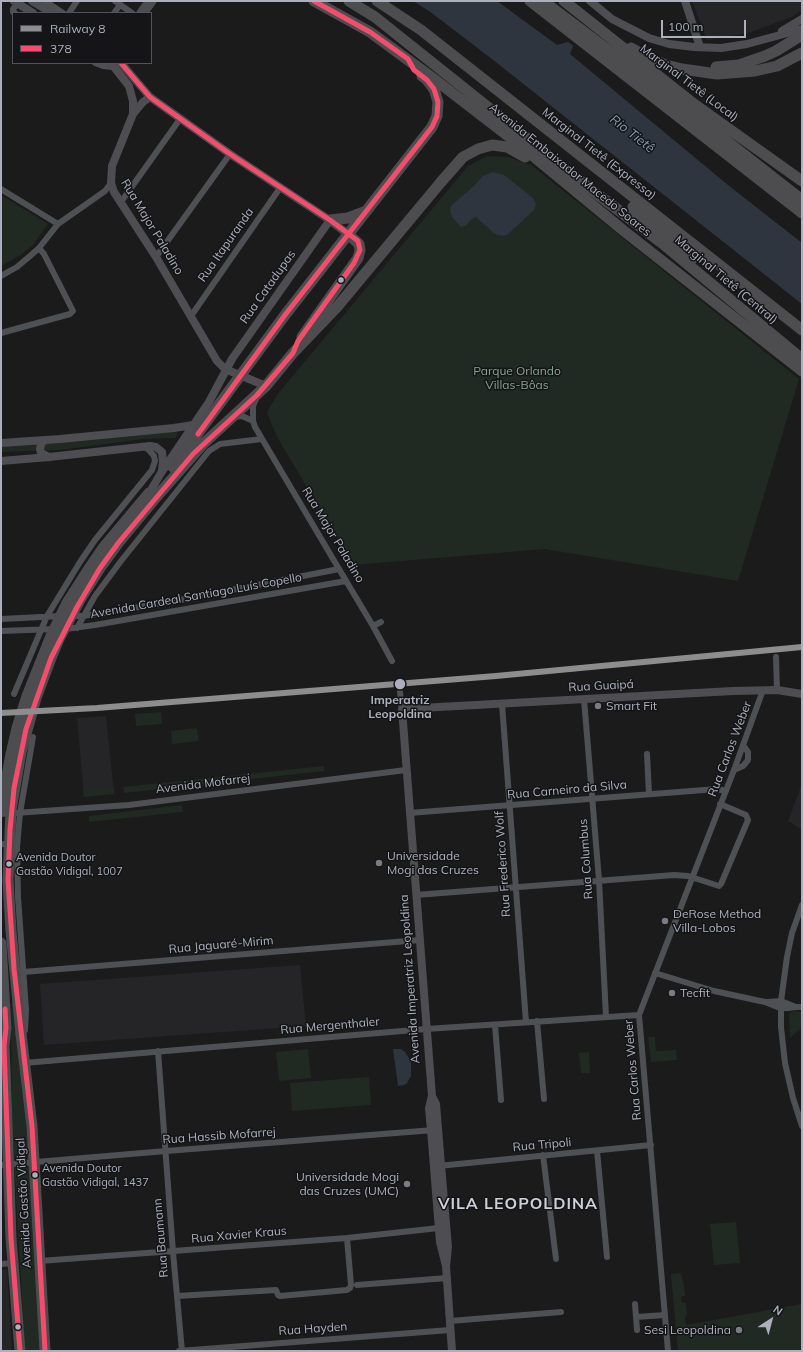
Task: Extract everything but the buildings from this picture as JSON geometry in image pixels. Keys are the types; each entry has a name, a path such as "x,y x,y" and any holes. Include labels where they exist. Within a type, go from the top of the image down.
{"highway":[{"path":"143,12 151,1"},
{"name":"Avenida Embaixador Macedo Soares","path":"314,1 370,32 408,59 521,146 624,231 711,299 769,347 802,371"},
{"path":"330,1 386,35 406,42"},
{"name":"Marginal Tietê (Central)","path":"349,1 375,17 476,100 662,244 781,344 802,359"},
{"name":"Marginal Tietê (Expressa)","path":"377,1 421,30 593,167 802,330"},
{"name":"Marginal Tietê (Local)","path":"564,1 694,104 802,181"},
{"path":"536,2 673,99 802,200"},
{"path":"536,2 802,213"},
{"path":"581,15 593,30 653,79 673,99"},
{"path":"607,34 657,62 682,69 717,74 735,74 777,66 802,53"},
{"path":"657,62 711,67 739,65 776,51 802,35"},
{"path":"1,809 11,754 27,696 51,636 67,603 104,548 153,493 171,470 285,315 364,212 432,127 437,116 438,102 434,90 427,80 414,70 408,59"},
{"path":"153,493 193,454 258,395 293,353 337,307 463,157 485,146 492,145 507,147 521,154 551,176 566,182"},
{"path":"593,167 600,178 712,278 719,291"},
{"path":"592,191 601,204 701,285 711,299"},
{"path":"330,220 348,218 364,212"},
{"path":"293,353 298,341 358,258 360,250 359,244 348,234"},
{"name":"Avenida Gastão Vidigal","path":"46,1351 32,1126 11,931 8,880 11,810 20,752 50,658 81,598 100,568 153,493"},
{"name":"Avenida Gastão Vidigal","path":"1,943 4,1028 3,1066 7,1164 20,1351"}],"main road":[{"path":"14,1 31,12"},
{"path":"32,1 50,12"},
{"path":"685,1 700,47"},
{"path":"591,2 612,19 649,38 669,44 721,48 747,44 802,29"},
{"path":"771,37 802,19"},
{"path":"115,64 129,73 150,98 280,188 330,220 348,234"},
{"name":"Rua Major Paladino","path":"115,64 132,94 133,114 112,166 111,183 114,192 156,257 213,355 220,364 226,369 241,374 266,386"},
{"path":"126,64 129,73"},
{"path":"133,114 143,102 150,98"},
{"name":"Rua Catadupas","path":"226,369 330,220"},
{"path":"161,473 215,392 226,369"},
{"path":"1,443 47,440 193,425"},
{"path":"47,440 43,441 40,449 41,453 49,457"},
{"path":"1,461 144,446 156,447 162,452 163,462 161,473 153,493"},
{"name":"Rua Guaipá","path":"402,710 763,690 777,690 802,694"},
{"name":"Avenida Imperatriz Leopoldina","path":"402,710 432,1096 429,1108 434,1130 448,1247 446,1266"},
{"path":"7,1164 15,1258 20,1351"},
{"name":"Avenida Imperatriz Leopoldina","path":"438,1166 439,1228 442,1251 446,1266 452,1351"}],"street":[{"path":"13,12 13,9 20,1"},
{"path":"45,1 62,12"},
{"path":"70,12 77,1"},
{"path":"118,3 131,12"},
{"path":"97,64 102,66 115,64"},
{"path":"121,202 180,119"},
{"path":"156,257 230,154"},
{"path":"1,276 17,267 39,248 58,224 105,191 111,183"},
{"name":"Rua Itapuranda","path":"191,316 280,188"},
{"path":"1,189 58,224"},
{"path":"105,191 114,192"},
{"path":"1,333 70,314 73,311 44,254 39,248"},
{"path":"248,440 254,424 253,406 258,395"},
{"path":"233,417 242,416 254,424"},
{"name":"Rua Major Paladino","path":"254,424 380,638 392,661"},
{"path":"77,628 95,596 209,451 220,444 262,439"},
{"path":"14,694 47,616 96,540 152,470 154,456 144,446"},
{"name":"Avenida Cardeal Santiago Luís Copello","path":"1,619 47,616 83,616 233,591 339,569"},
{"name":"Avenida Cardeal Santiago Luís Copello","path":"1,631 77,628 346,581"},
{"path":"66,586 69,592 77,597 88,599 95,596"},
{"path":"373,626 381,622"},
{"path":"380,638 386,634"},
{"path":"776,657 777,690"},
{"name":"Rua Carlos Weber","path":"668,1351 639,1015 726,791 763,690"},
{"name":"Avenida Imperatriz Leopoldina","path":"400,692 402,710"},
{"name":"Rua Columbus","path":"584,699 599,880 606,1017"},
{"name":"Rua Frederico Wolf","path":"502,704 526,1022"},
{"name":"Avenida Gastão Vidigal","path":"24,1058 26,1010 18,897 17,847 20,813 33,737"},
{"path":"734,770 743,766 748,760 748,752 743,745"},
{"path":"646,754 649,794"},
{"name":"Avenida Mofarrej","path":"1,814 129,805 406,770"},
{"name":"Rua Carneiro da Silva","path":"409,813 717,788 726,791"},
{"path":"416,895 674,875 692,877 716,886 720,886 748,820 746,815 720,804"},
{"path":"1,844 8,844 17,847"},
{"path":"802,905 792,933 781,1008 781,1027 785,1063 793,1098 802,1126"},
{"name":"Rua Jaguaré-Mirim","path":"23,972 420,940"},
{"path":"655,973 714,991 766,1002 781,1008 799,1007"},
{"path":"766,1002 782,1001 799,1007"},
{"name":"Rua Mergenthaler","path":"24,1058 158,1051 426,1029 639,1015"},
{"path":"537,1022 544,1100"},
{"path":"495,1025 501,1100"},
{"name":"Rua Baumann","path":"158,1051 182,1351"},
{"name":"Rua Hassib Mofarrej","path":"7,1164 35,1163 434,1130"},
{"name":"Rua Tripoli","path":"438,1166 651,1145"},
{"path":"597,1151 607,1257"},
{"path":"543,1155 556,1259"},
{"name":"Rua Xavier Kraus","path":"40,1261 347,1238 439,1228"},
{"path":"177,1296 276,1290 280,1296 347,1290 351,1285 347,1238"},
{"path":"1,1264 14,1262"},
{"path":"356,1284 447,1278"},
{"path":"635,1304 637,1330"},
{"name":"Rua Hayden","path":"178,1351 450,1325 561,1312"},
{"path":"636,1317 665,1315"}],"shaded area":[{"path":"692,1 802,1 802,10 792,17 748,33 707,40"},
{"path":"106,716 114,794 84,797 77,718"},
{"path":"802,784 802,830 788,821"},
{"path":"300,965 306,1026 44,1045 40,984"},
{"path":"7,1269 12,1351 1,1351 1,1270"}],"green space":[{"name":"Parque Orlando Villas-Bôas","path":"487,156 508,157 531,165 799,379 738,581 545,549 353,565 276,435 267,412 277,395 468,166"},
{"path":"1,195 48,224 32,246 19,256 1,266"},
{"path":"178,431 176,438 144,439 59,450 1,452 1,446"},
{"path":"161,712 162,724 136,726 135,714"},
{"path":"197,728 199,741 172,744 171,731"},
{"path":"324,766 324,771 124,793 123,787"},
{"path":"114,787 114,794 84,797 83,790"},
{"path":"182,805 183,812 89,822 89,816"},
{"path":"11,1003 13,1003 22,1070 31,1174 41,1351 25,1351 12,1125"},
{"path":"794,1011 802,1012 802,1023 800,1029 790,1038 789,1015"},
{"path":"648,1037 655,1037 656,1051 676,1050 677,1060 651,1062"},
{"path":"308,1049 311,1078 279,1081 276,1052"},
{"path":"589,1052 590,1073 581,1073 579,1053"},
{"path":"369,1077 371,1105 292,1111 290,1083"},
{"path":"736,1222 740,1263 714,1265 710,1224"},
{"name":"Sesi Leopoldina","path":"681,1273 685,1296 681,1297 682,1303 686,1303 686,1325 802,1304 802,1351 678,1351 671,1274"}],"water":[{"name":"Rio Tietê","path":"413,1 497,1 557,45 568,42 571,44 573,46 570,54 728,185 802,243 802,304 488,56 429,11"},
{"path":"493,172 504,175 533,198 536,204 534,210 507,235 502,236 495,234 476,217 465,226 461,227 452,217 450,211 451,206 483,176"},
{"path":"393,1049 401,1049 405,1052 411,1062 411,1076 404,1085 398,1086"}],"rail line":[{"name":"8","path":"1,713 97,708 496,676 802,647"}],"transit line":[{"name":"378","path":"198,434 285,315 432,127 437,116 438,102 434,89 427,80 414,70 408,59 370,32 314,1"},
{"name":"378","path":"45,1351 32,1126 14,969 8,880 10,830 14,788 26,729 51,658 77,607 100,568 119,542 193,454 257,395 293,353 298,341 354,263 360,250 358,241 330,220 230,154 150,97 122,64"},
{"name":"378","path":"5,1009 6,1028 4,1046 11,1238 20,1351"}],"place":[{"name":"Imperatriz Leopoldina","path":"400,684"},
{"name":"Smart Fit","path":"598,706"},
{"name":"Universidade Mogi das Cruzes","path":"379,863"},
{"name":"Avenida Doutor Gastão Vidigal, 1007","path":"9,864"},
{"name":"DeRose Method Villa-Lobos","path":"665,921"},
{"name":"Tecfit","path":"672,993"},
{"name":"Avenida Doutor Gastão Vidigal, 1437","path":"35,1175"},
{"name":"Universidade Mogi das Cruzes (UMC)","path":"407,1184"},
{"name":"Sesi Leopoldina","path":"739,1330"}],"district":[{"name":"VILA LEOPOLDINA","path":"518,1204"}]}
